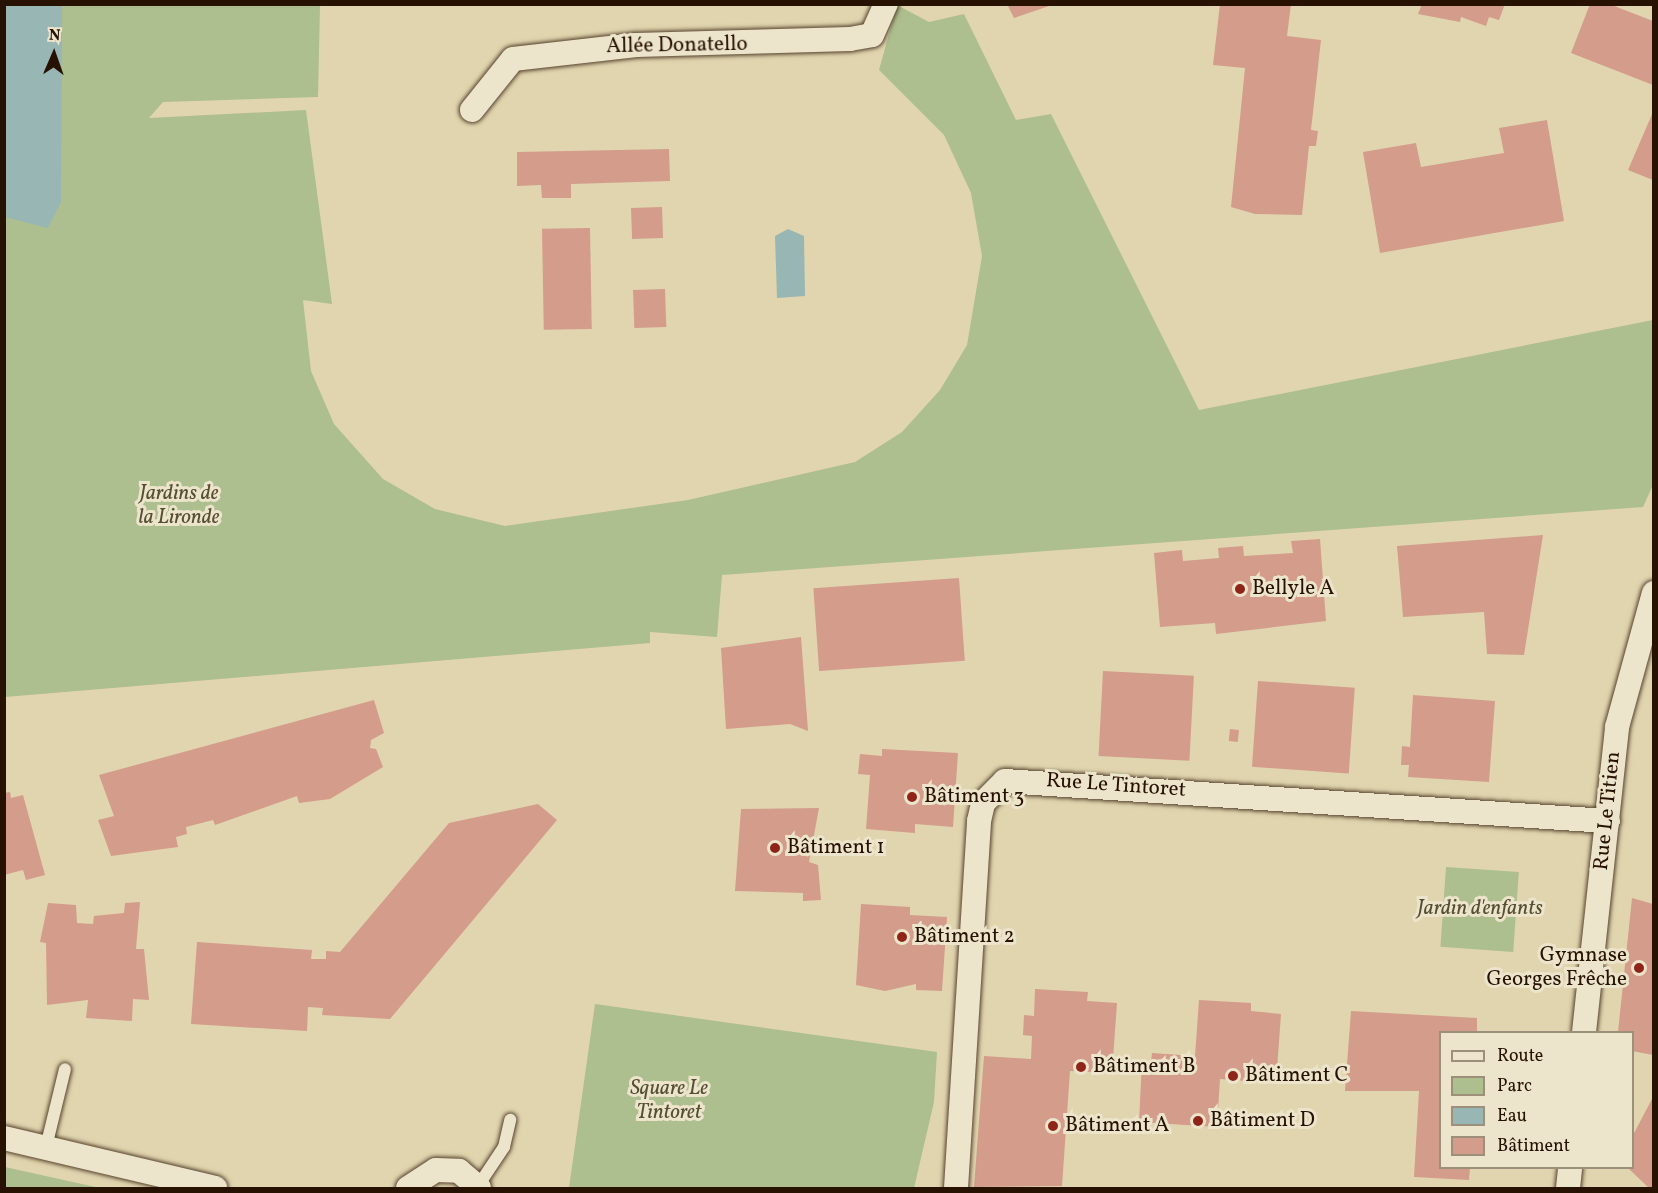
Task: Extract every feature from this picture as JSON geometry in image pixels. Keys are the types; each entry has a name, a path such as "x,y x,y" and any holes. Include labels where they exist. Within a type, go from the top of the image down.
{"street":[{"name":"Allée Donatello","path":"472,110 513,59 626,46 849,39 873,35 886,4"},
{"name":"Rue Le Titien","path":"1584,1031 1617,728 1653,593"},
{"name":"Rue Le Tintoret","path":"956,1188 979,821 984,803 1005,781 1608,821"},
{"path":"4,1138 215,1188"},
{"path":"1568,1188 1570,1169"},
{"path":"408,1188 436,1170 459,1171 478,1187"}],"lane":[{"path":"46,1147 65,1069"},
{"path":"478,1187 504,1147 510,1120"}],"green space":[{"name":"Jardins de la Lironde","path":"5,5 320,5 318,97 163,102 149,118 306,110 332,304 303,300 311,371 334,424 383,479 435,509 505,526 688,500 855,462 902,432 940,390 967,345 982,256 971,193 944,135 879,70 897,5 929,22 964,14 1016,120 1051,114 1199,410 1653,320 1653,485 1643,507 722,575 717,637 650,632 650,643 5,697"},
{"name":"Jardin d'enfants","path":"1446,867 1519,872 1513,952 1440,947"},
{"name":"Square Le Tintoret","path":"595,1004 937,1052 934,1102 914,1188 569,1188"},
{"path":"5,1167 100,1188 5,1188"}],"water":[{"path":"4,5 62,5 61,202 48,228 5,217"},
{"path":"788,229 804,236 805,296 777,298 775,236"}],"building":[{"path":"1007,4 1055,4 1014,18"},
{"path":"1220,4 1291,4 1287,36 1321,40 1311,130 1318,131 1316,146 1309,146 1302,215 1255,214 1231,207 1245,68 1213,65"},
{"path":"1422,4 1505,4 1499,20 1489,17 1486,26 1461,17 1460,22 1418,14"},
{"path":"1590,4 1609,4 1653,21 1653,85 1571,53"},
{"path":"1653,112 1653,180 1628,170"},
{"path":"1547,120 1564,221 1380,253 1363,152 1416,143 1421,167 1504,153 1499,128"},
{"path":"669,149 670,181 571,184 571,198 542,198 541,185 517,186 517,152"},
{"path":"662,207 663,238 632,239 631,208"},
{"path":"590,228 592,329 544,330 542,229"},
{"path":"665,289 666,327 634,328 633,290"},
{"path":"1543,535 1524,655 1487,654 1484,612 1403,617 1397,546"},
{"name":"Bellyle A","path":"1320,539 1326,621 1216,634 1215,623 1160,627 1154,553 1182,550 1183,561 1219,558 1218,548 1243,546 1244,556 1293,553 1291,541"},
{"path":"959,578 965,661 819,671 813,588"},
{"path":"801,637 808,731 790,724 726,729 721,648"},
{"path":"1103,671 1194,676 1189,761 1099,756"},
{"path":"1258,681 1355,688 1349,774 1252,767"},
{"path":"1413,695 1495,701 1489,782 1408,777 1409,765 1401,765 1402,746 1410,747"},
{"path":"374,700 384,733 371,740 370,748 376,749 383,767 330,799 299,803 297,796 215,825 213,820 186,827 187,834 176,837 178,847 111,856 98,820 114,816 99,775"},
{"path":"1230,729 1239,730 1238,742 1229,741"},
{"name":"Bâtiment 3","path":"882,749 958,753 953,827 915,824 915,833 866,829 870,775 858,774 860,754 882,756"},
{"path":"10,792 11,798 23,795 45,875 26,880 23,870 4,875 4,793"},
{"path":"538,804 557,820 390,1019 322,1015 323,1008 308,1007 307,1031 191,1024 197,942 312,950 311,959 326,959 326,951 340,952 449,823"},
{"name":"Bâtiment 1","path":"819,808 809,862 818,865 821,900 803,901 803,893 735,891 741,809"},
{"name":"Gymnase Georges Frêche","path":"1632,898 1653,904 1653,1055 1634,1051 1634,1031 1618,1031"},
{"path":"140,902 136,949 144,949 149,1000 133,999 132,1021 86,1018 88,1000 47,1005 46,943 40,942 48,903 76,905 77,923 93,924 94,916 124,913 125,903"},
{"name":"Bâtiment 2","path":"861,904 910,907 910,915 947,917 942,991 916,990 916,984 885,991 856,985"},
{"path":"1035,989 1088,992 1087,1001 1117,1003 1112,1073 1070,1071 1062,1186 974,1187 984,1056 1031,1059 1032,1036 1023,1035 1024,1015 1034,1016"},
{"path":"1199,1000 1251,1003 1251,1011 1281,1014 1276,1083 1220,1079 1217,1127 1139,1122 1142,1061 1151,1062 1152,1053 1195,1056"},
{"path":"1351,1011 1477,1018 1477,1031 1439,1031 1439,1169 1470,1169 1469,1180 1414,1177 1419,1091 1345,1091"},
{"path":"1653,1097 1653,1188 1649,1188 1629,1169 1634,1169 1634,1133"}],"place":[{"name":"Bellyle A","path":"1240,589"},
{"name":"Bâtiment 3","path":"912,797"},
{"name":"Bâtiment 1","path":"775,848"},
{"name":"Bâtiment 2","path":"902,937"},
{"name":"Gymnase Georges Frêche","path":"1639,968"},
{"name":"Bâtiment B","path":"1081,1067"},
{"name":"Bâtiment C","path":"1233,1076"},
{"name":"Bâtiment D","path":"1198,1121"},
{"name":"Bâtiment A","path":"1053,1126"}]}
